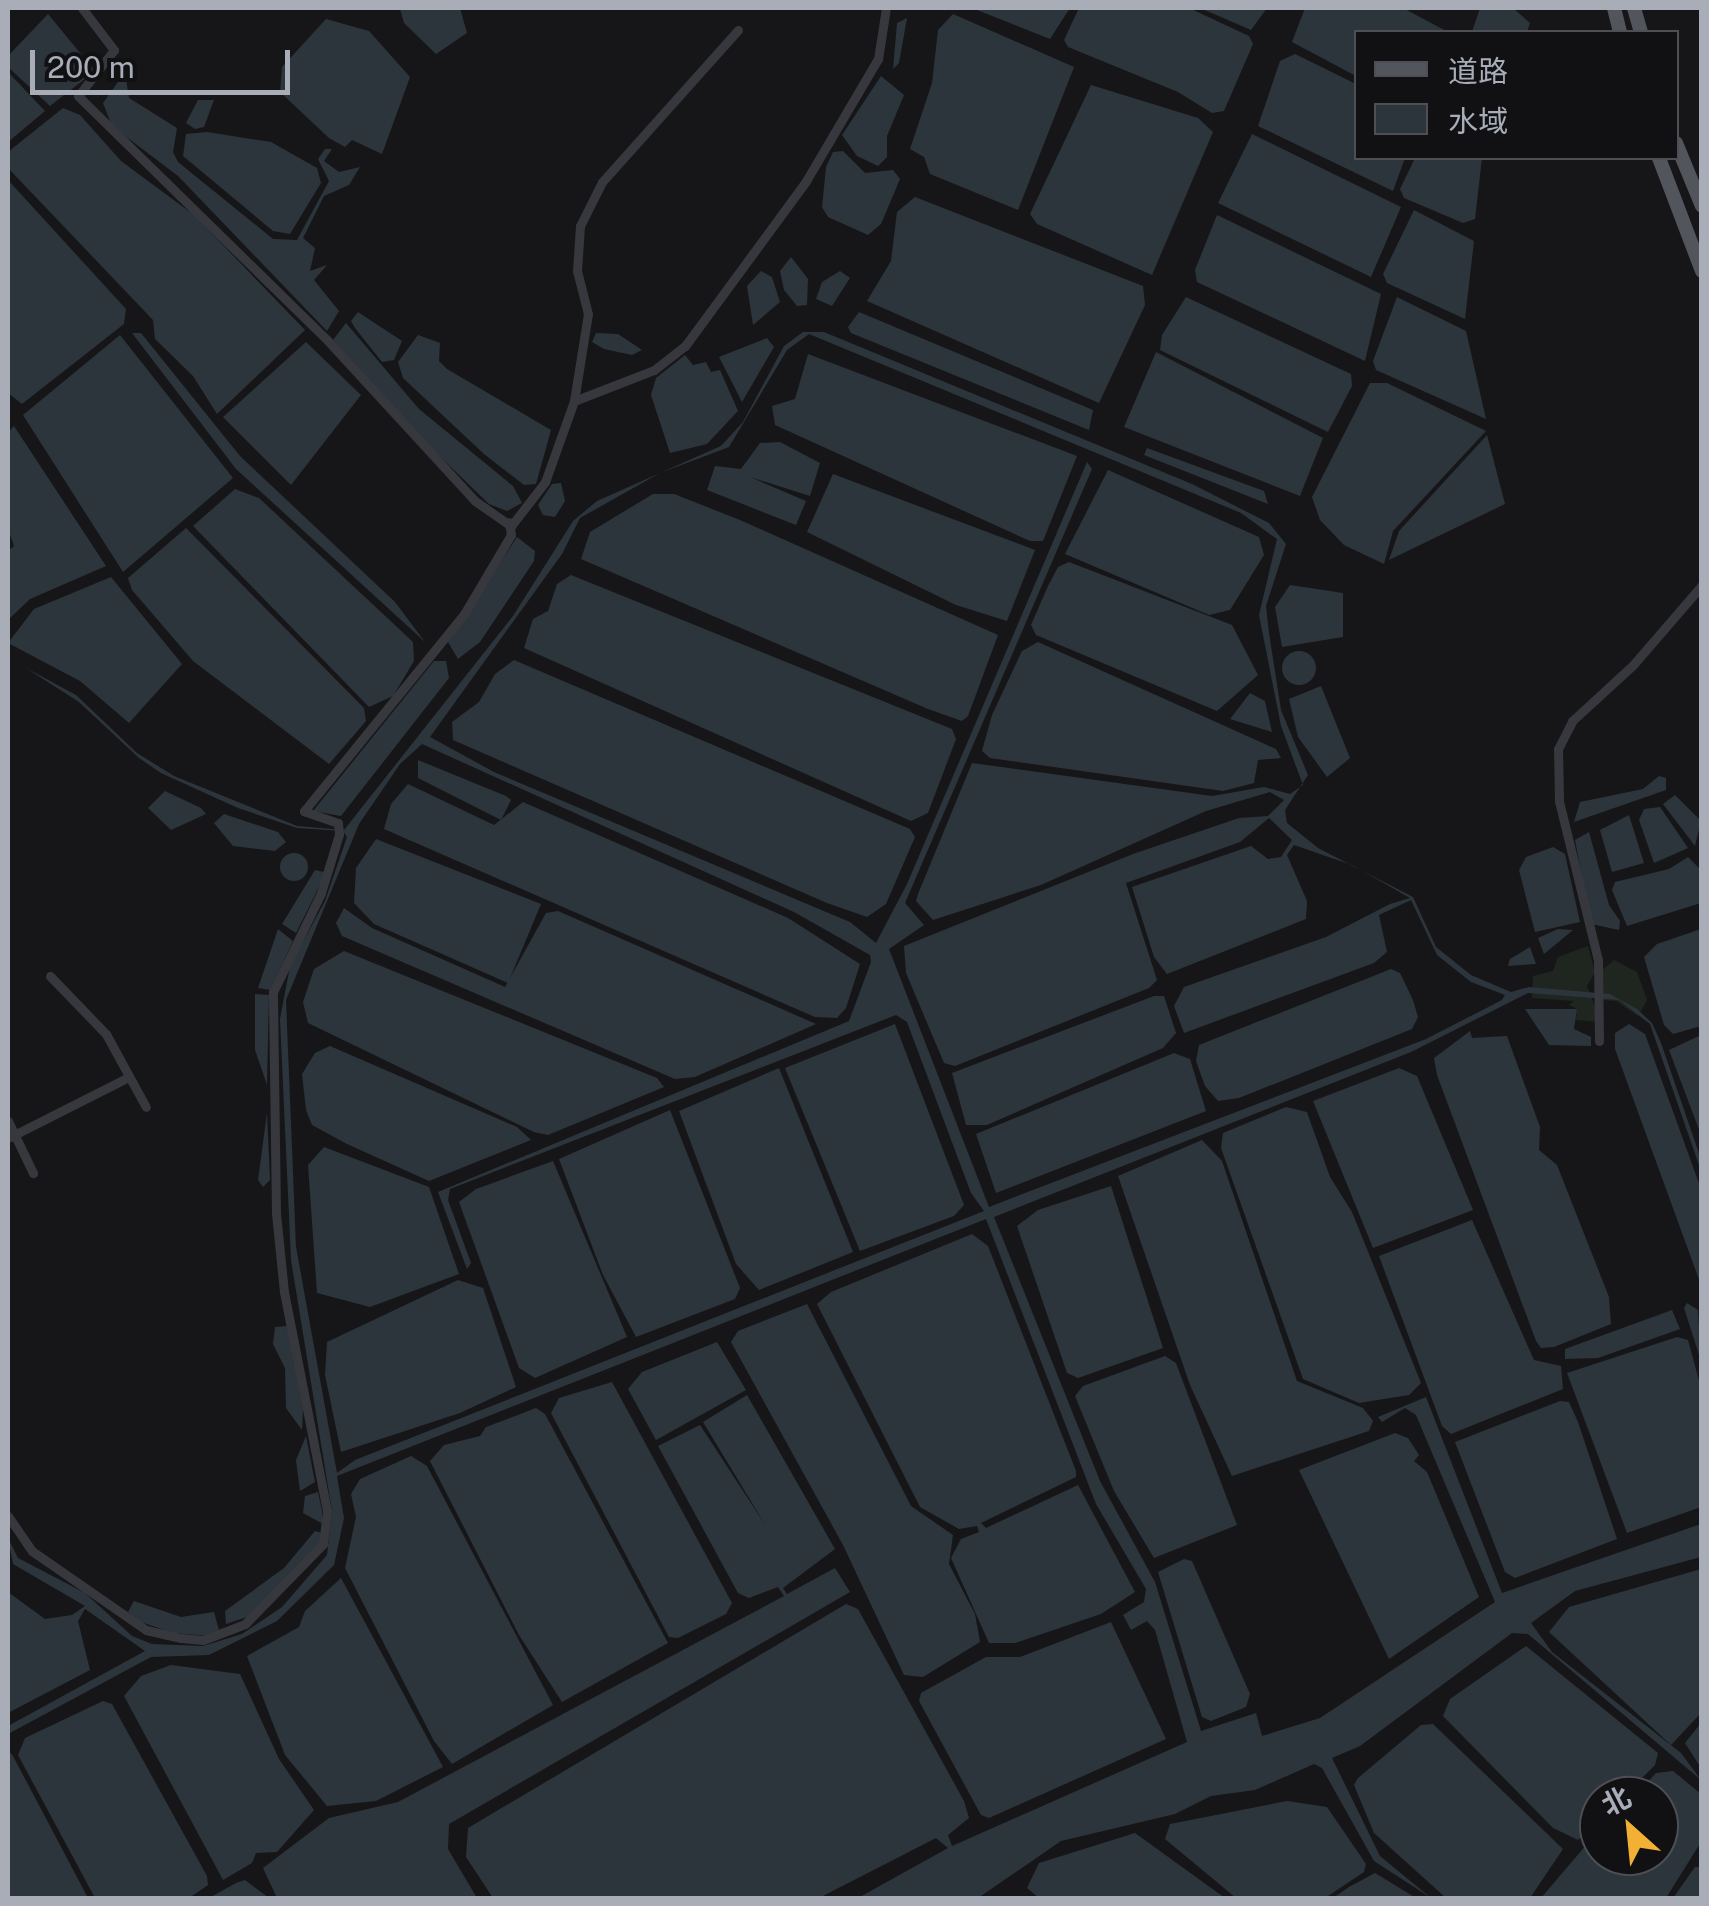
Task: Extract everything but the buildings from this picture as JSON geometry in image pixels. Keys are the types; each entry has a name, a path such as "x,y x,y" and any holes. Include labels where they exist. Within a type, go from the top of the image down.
{"main road":[{"path":"1679,149 1702,206"},
{"path":"1659,160 1702,272"}],"street":[{"path":"82,8 114,50 78,96 328,341 475,500 510,524"},
{"path":"574,400 654,370 684,346 806,181 878,59 886,8"},
{"path":"8,1516 32,1551 146,1630 202,1640 244,1624 323,1544 327,1510 279,1257 271,1010 280,972 321,894 340,831 306,815 308,803 464,614 510,524 545,482 574,400 588,314 577,270 580,226 602,182 738,30"},
{"path":"1600,1041 1598,960 1556,776 1558,749 1572,721 1633,665 1702,585"},
{"path":"50,976 106,1034 146,1107"},
{"path":"11,1136 127,1078"},
{"path":"8,1120 11,1136 33,1173"}],"shaded area":[{"path":"1588,946 1595,972 1587,986 1601,1022 1576,1020 1577,1009 1569,1005 1574,1001 1532,998 1533,976 1553,971 1558,957"},
{"path":"1614,960 1637,972 1647,1000 1638,1016 1616,1001 1601,1000 1600,972"}],"water":[{"path":"460,8 467,33 436,54 404,23 400,9"},
{"path":"972,8 1070,8 1050,39"},
{"path":"1079,8 1189,8 1249,36 1253,44 1224,111 1212,113 1178,92 1068,47 1064,40"},
{"path":"1200,8 1267,8 1251,30"},
{"path":"1305,8 1403,8 1444,30 1354,30 1354,75 1292,42"},
{"path":"1480,8 1513,8 1530,23 1528,30 1473,30"},
{"path":"48,14 95,71 50,106 8,67 8,56"},
{"path":"953,14 1074,67 1018,210 930,174 924,157 910,149 932,83 938,30"},
{"path":"907,18 899,63 893,69 897,23"},
{"path":"326,19 369,31 410,77 382,154 352,140 345,147 329,138 280,92 282,67"},
{"path":"1295,54 1354,83 1354,160 1404,160 1393,191 1258,126 1280,61"},
{"path":"8,72 45,111 8,142"},
{"path":"125,72 129,98 177,128 173,152 178,162 273,239 297,240 329,181 318,159 325,149 332,149 324,161 339,172 360,167 349,185 324,196 303,238 315,248 310,271 327,265 314,280 339,311 327,331 178,176 112,126 103,103"},
{"path":"881,76 904,95 887,136 887,157 878,166 857,156 842,135"},
{"path":"1091,85 1198,118 1213,132 1152,275 1037,224 1030,214"},
{"path":"198,100 214,100 204,127 195,129 186,123"},
{"path":"63,108 80,115 121,161 194,215 305,330 217,414 193,376 155,339 153,320 8,168 8,152"},
{"path":"207,132 271,142 317,168 321,183 290,234 273,231 183,156 186,134"},
{"path":"1252,134 1401,207 1371,277 1218,203"},
{"path":"843,151 865,173 893,170 900,179 881,224 868,235 828,217 822,207 826,167 833,152"},
{"path":"1414,160 1482,160 1475,219 1463,223 1404,198 1400,189"},
{"path":"8,180 126,309 124,324 22,404 8,393"},
{"path":"915,197 1143,286 1145,305 1099,403 867,301 891,261 897,212"},
{"path":"1414,210 1474,241 1465,319 1387,283 1383,274"},
{"path":"1217,215 1381,294 1365,361 1197,282 1195,270"},
{"path":"791,257 808,279 807,305 797,306 784,290 780,271"},
{"path":"761,271 772,277 780,302 753,325 747,286"},
{"path":"840,271 850,278 832,306 816,299 822,282"},
{"path":"1186,297 1351,374 1352,386 1328,432 1160,350 1162,335"},
{"path":"1397,297 1466,331 1486,419 1376,370 1373,361"},
{"path":"358,312 402,341 394,360 382,362 355,328 351,321"},
{"path":"859,312 1093,410 1089,430 851,333 848,327"},
{"path":"346,323 419,409 513,486 522,503 507,511 489,504 422,439 333,340"},
{"path":"803,332 824,332 1192,484 1269,523 1286,544 1266,606 1281,710 1308,775 1302,783 1281,726 1259,615 1277,539 1241,513 809,334 787,350 729,447 661,473 721,446 743,422 784,346"},
{"path":"132,333 141,333 240,456 395,602 425,642 236,469"},
{"path":"596,333 618,334 642,350 632,355 604,349 592,342"},
{"path":"120,335 233,478 123,572 23,415"},
{"path":"418,335 440,343 439,361 447,369 551,430 536,484 524,485 484,454 403,378 398,362"},
{"path":"767,338 774,347 742,402 719,357"},
{"path":"306,342 361,395 291,485 223,417"},
{"path":"1156,352 1323,438 1300,496 1124,427"},
{"path":"808,354 1077,456 1043,541 1030,541 775,425 772,406 795,399"},
{"path":"685,355 693,365 706,362 711,372 720,370 738,411 707,444 670,453 651,395 656,378"},
{"path":"1370,383 1387,383 1486,431 1393,531 1384,564 1344,545 1320,520 1312,497"},
{"path":"14,426 106,566 30,599 8,620 8,551 14,546 8,529 8,432"},
{"path":"1487,435 1505,504 1389,560 1399,531"},
{"path":"780,442 820,463 810,496 750,477 806,501 796,525 707,490 715,466 741,469 760,443"},
{"path":"1147,448 1264,491 1268,504 1144,455"},
{"path":"1087,462 1092,469 905,903 924,925 889,949 989,1207 1426,1039 1502,1000 1505,995 1471,982 1437,955 1411,900 1379,915 1387,952 1374,963 1184,1033 1174,1006 1184,987 1326,937 1410,898 1362,871 1413,897 1436,947 1471,975 1511,992 1529,987 1610,994 1637,1009 1652,1023 1701,1159 1701,1171 1650,1024 1619,1000 1528,993 1411,1052 994,1217 1100,1481 1155,1582 1201,1731 1256,1713 1262,1736 1320,1718 1495,1602 1416,1415 1405,1408 1382,1422 1378,1417 1426,1397 1502,1593 1701,1524 1701,1557 1575,1591 1531,1623 1552,1652 1681,1753 1701,1780 1528,1634 1512,1633 1360,1746 1332,1758 1380,1856 1431,1898 1374,1861 1322,1768 1314,1764 1255,1790 1211,1796 1175,1814 1061,1841 978,1898 858,1898 948,1848 936,1838 819,1898 493,1898 466,1857 468,1828 846,1604 858,1609 964,1801 969,1818 948,1835 952,1846 1187,1742 1155,1630 1147,1621 1131,1630 1123,1615 1144,1602 1146,1589 1096,1504 986,1219 337,1476 344,1518 334,1565 277,1621 209,1655 151,1657 8,1734 8,1726 145,1651 85,1609 78,1621 90,1670 8,1713 8,1592 45,1619 72,1615 85,1606 13,1564 8,1538 18,1558 85,1593 132,1636 152,1644 203,1646 242,1634 282,1607 327,1555 332,1511 291,1260 280,1019 290,966 325,901 347,837 343,831 297,828 238,808 161,773 139,758 79,702 26,668 76,695 137,753 174,776 297,826 344,830 513,616 573,521 597,501 660,473 580,518 562,554 430,737 494,772 850,922 876,943 907,884","holes":["422,744 794,912 870,955 871,962 849,1021 438,1192 467,1269 471,1263 448,1200 450,1189 896,1015 907,1022 971,1193 984,1211 355,1460 337,1473 296,1247 286,1000 359,824 400,764"]},
{"path":"1108,470 1259,537 1264,555 1230,610 1209,615 1065,554"},
{"path":"833,474 1035,550 1007,621 956,605 807,532"},
{"path":"561,483 565,501 555,517 543,515 538,505 552,484"},
{"path":"235,489 259,498 413,642 414,661 393,696 369,707 193,526"},
{"path":"653,494 674,494 740,520 998,635 968,716 962,721 928,709 581,559 590,532"},
{"path":"186,528 364,708 366,721 329,764 193,661 132,590 128,578"},
{"path":"517,537 535,551 534,561 480,642 458,659 448,642"},
{"path":"1069,562 1232,625 1258,675 1217,711 1036,635 1031,625 1048,586 1058,567"},
{"path":"571,575 952,729 956,739 928,813 911,821 524,648 533,619 548,611 557,584"},
{"path":"111,577 182,664 129,723 80,681 8,643 34,609"},
{"path":"1290,585 1343,593 1343,637 1282,647 1275,607"},
{"path":"1038,642 1276,749 1281,758 1258,760 1254,783 1223,791 990,758 982,751 992,715 1022,651"},
{"path":"1299,651 1311,656 1316,668 1311,680 1299,685 1287,680 1282,668 1287,656"},
{"path":"514,660 910,829 915,837 886,904 867,917 827,903 453,740 452,722 479,702 495,674"},
{"path":"434,661 446,661 449,678 341,816 313,811"},
{"path":"1321,686 1350,758 1327,777 1298,737 1289,699"},
{"path":"1250,693 1265,701 1272,732 1230,719"},
{"path":"418,760 506,796 511,800 501,820 418,778"},
{"path":"972,763 1212,796 1264,787 1290,794 1300,787 1285,810 1287,823 1318,848 1349,864 1294,845 1287,855 1307,901 1306,919 1167,974 1154,957 1132,887 1251,846 1268,859 1281,857 1292,840 1269,818 1240,842 1126,883 1157,980 1149,988 955,1066 944,1063 906,973 904,946 1133,854 1239,818 1268,816 1284,800 1270,792 1206,811 1041,885 933,920 916,901"},
{"path":"1659,776 1666,778 1666,790 1574,822 1580,802 1643,789"},
{"path":"408,784 494,825 523,802 788,918 860,964 846,1008 837,1018 815,1017 384,829 391,804"},
{"path":"165,791 206,814 171,830 148,808"},
{"path":"1675,795 1701,821 1695,846 1663,804"},
{"path":"1660,807 1688,848 1654,863 1639,820 1644,809"},
{"path":"224,814 278,832 286,842 275,851 233,846 214,823"},
{"path":"1629,815 1644,863 1612,872 1600,830"},
{"path":"1589,832 1609,905 1620,921 1619,930 1591,924 1575,840"},
{"path":"376,839 541,904 508,983 374,924 354,903 356,868"},
{"path":"1553,847 1565,854 1580,922 1535,932 1519,870 1526,857"},
{"path":"294,853 304,857 308,867 304,877 294,881 284,877 280,867 284,857"},
{"path":"1688,857 1701,870 1701,903 1627,926 1612,890 1615,882 1669,869"},
{"path":"315,870 324,872 323,879 296,933 282,924"},
{"path":"344,908 372,928 505,987 546,913 558,911 816,1024 695,1077 675,1079 342,936 336,923"},
{"path":"278,929 293,941 270,990 258,988"},
{"path":"1558,929 1573,930 1544,954 1538,938"},
{"path":"1701,929 1701,1026 1673,1034 1664,1025 1644,957 1657,944"},
{"path":"1530,947 1536,964 1508,966 1510,959"},
{"path":"344,951 657,1078 664,1087 548,1135 534,1132 308,1023 303,1002 314,969"},
{"path":"1391,969 1400,973 1413,1000 1418,1017 1412,1029 1239,1098 1218,1101 1205,1086 1196,1061 1199,1045"},
{"path":"255,994 269,995 267,1085 255,1050"},
{"path":"1154,996 1164,996 1176,1033 1163,1048 987,1125 966,1125 952,1073"},
{"path":"1525,1009 1577,1009 1574,1029 1591,1037 1591,1046 1549,1045"},
{"path":"895,1024 964,1205 954,1216 860,1251 785,1068"},
{"path":"1629,1024 1645,1034 1701,1189 1701,1285 1615,1049 1615,1033"},
{"path":"1470,1031 1472,1038 1507,1036 1540,1127 1539,1150 1557,1165 1609,1297 1611,1324 1554,1347 1541,1348 1536,1341 1437,1075 1434,1058"},
{"path":"1702,1035 1701,1135 1669,1050"},
{"path":"330,1046 517,1127 531,1140 429,1181 347,1144 312,1125 306,1110 302,1074 315,1053"},
{"path":"1174,1053 1190,1059 1206,1111 996,1193 976,1134"},
{"path":"779,1068 853,1252 759,1290 736,1264 679,1111"},
{"path":"1399,1068 1417,1076 1473,1210 1373,1248 1313,1101"},
{"path":"1286,1107 1307,1112 1330,1177 1352,1212 1421,1383 1409,1395 1359,1403 1303,1379 1221,1148 1223,1133"},
{"path":"670,1110 740,1288 735,1299 636,1337 603,1275 559,1159"},
{"path":"267,1113 270,1180 263,1187 258,1180"},
{"path":"1202,1140 1222,1161 1297,1381 1363,1408 1373,1421 1369,1431 1232,1476 1190,1385 1118,1176"},
{"path":"324,1147 429,1187 459,1274 370,1307 317,1293 308,1165"},
{"path":"553,1161 627,1337 535,1378 519,1368 459,1202 476,1189"},
{"path":"1111,1186 1163,1348 1078,1378 1067,1373 1017,1226 1038,1210"},
{"path":"1472,1220 1534,1360 1561,1366 1563,1389 1451,1434 1442,1426 1379,1256"},
{"path":"972,1234 988,1246 1076,1471 1076,1477 981,1523 986,1528 1078,1485 1135,1592 1101,1614 1015,1643 989,1643 951,1558 961,1539 979,1532 977,1526 959,1529 920,1507 817,1304 831,1292"},
{"path":"458,1280 483,1288 516,1387 460,1413 341,1452 325,1375 327,1342"},
{"path":"1687,1303 1698,1310 1701,1361 1684,1308"},
{"path":"807,1304 911,1506 953,1535 949,1564 975,1614 980,1642 923,1677 904,1675 843,1545 731,1342 738,1331"},
{"path":"1672,1310 1680,1329 1598,1358 1565,1359 1565,1349"},
{"path":"288,1326 303,1409 302,1430 286,1408 285,1368 273,1344 275,1327"},
{"path":"1677,1337 1688,1340 1701,1388 1701,1507 1627,1533 1567,1373"},
{"path":"717,1342 746,1390 656,1440 628,1389 642,1372"},
{"path":"1165,1356 1176,1363 1237,1525 1154,1558 1114,1491 1075,1396 1083,1386"},
{"path":"612,1382 732,1603 726,1614 678,1638 669,1637 551,1413 559,1398"},
{"path":"747,1395 835,1549 783,1588 787,1594 835,1568 850,1592 449,1824 448,1849 477,1898 277,1898 263,1868 329,1818 398,1802 784,1596 778,1587 749,1598 738,1593 658,1446 700,1425 766,1526 703,1422"},
{"path":"1560,1401 1569,1402 1578,1422 1617,1539 1515,1578 1505,1572 1455,1442"},
{"path":"536,1408 545,1414 668,1643 562,1702 519,1635 430,1461 444,1445 480,1436 486,1427"},
{"path":"1395,1433 1408,1438 1419,1455 1414,1461 1427,1472 1479,1597 1389,1659 1299,1470"},
{"path":"306,1436 315,1482 300,1491 296,1460"},
{"path":"411,1456 427,1466 553,1705 452,1764 434,1741 345,1568 356,1517 351,1494 360,1479"},
{"path":"318,1492 323,1524 303,1513 305,1496"},
{"path":"315,1531 322,1533 320,1543 250,1616 226,1624 225,1611 284,1568"},
{"path":"1184,1559 1192,1561 1250,1694 1246,1707 1211,1721 1202,1717 1158,1572"},
{"path":"1701,1569 1701,1713 1671,1745 1549,1632 1569,1607"},
{"path":"341,1578 443,1767 376,1801 327,1806 285,1755 247,1656 299,1627 305,1611"},
{"path":"134,1601 181,1617 214,1612 219,1630 211,1636 173,1633 138,1621 128,1612"},
{"path":"1111,1622 1166,1739 989,1818 981,1815 919,1701 921,1693 986,1657 1020,1657"},
{"path":"1526,1646 1658,1753 1655,1765 1644,1776 1579,1776 1578,1840 1553,1828 1443,1716 1450,1699"},
{"path":"171,1665 240,1674 279,1759 314,1810 277,1852 256,1853 252,1863 223,1880 124,1696 141,1676"},
{"path":"103,1701 112,1704 207,1876 208,1885 189,1898 95,1898 18,1755 25,1738"},
{"path":"1701,1723 1701,1768 1685,1743"},
{"path":"1433,1724 1563,1849 1530,1898 1446,1898 1374,1833 1354,1785 1421,1725"},
{"path":"8,1750 13,1756 88,1898 8,1898"},
{"path":"1673,1771 1701,1794 1701,1842 1666,1898 1541,1898 1579,1853 1579,1876 1679,1876 1679,1776 1653,1776"},
{"path":"1287,1801 1327,1807 1366,1864 1364,1872 1325,1898 1236,1898 1165,1839 1170,1824"},
{"path":"1135,1833 1225,1898 1039,1898 1027,1888 1039,1863"},
{"path":"1695,1867 1701,1867 1701,1898 1673,1898"},
{"path":"1375,1873 1416,1898 1333,1898 1349,1887"},
{"path":"245,1880 269,1898 209,1898 236,1883"}]}
